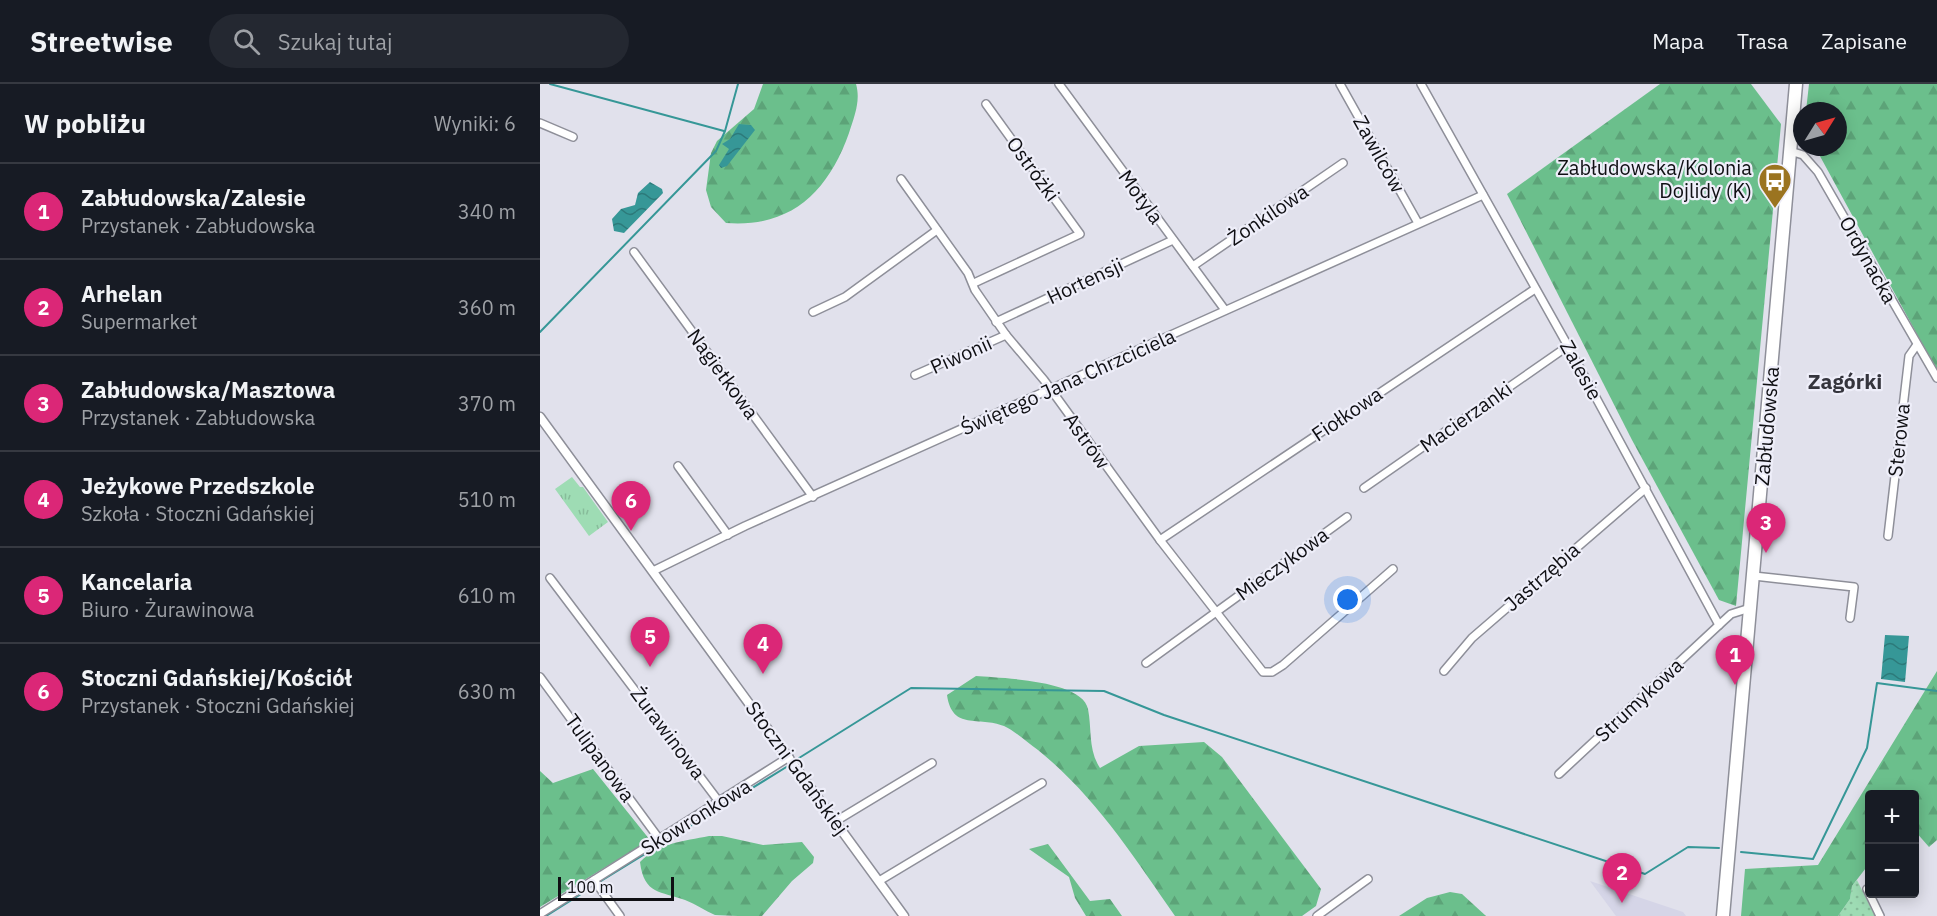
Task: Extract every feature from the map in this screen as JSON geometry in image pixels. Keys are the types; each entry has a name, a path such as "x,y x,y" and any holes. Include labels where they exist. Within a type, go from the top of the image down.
{"highway":[{"name":"Zabłudowska","path":"1724,916 1796,84"}],"street":[{"name":"Motyla","path":"1059,84 1225,310"},
{"name":"Zawilców","path":"1340,84 1418,223"},
{"name":"Zalesie","path":"1421,84 1568,346 1719,625"},
{"name":"Ostróżki","path":"974,283 1080,234 986,104"},
{"path":"540,123 573,137"},
{"name":"Ordynacka","path":"1790,151 1803,155 1818,172 1937,378"},
{"name":"Żonkilowa","path":"1193,266 1343,164"},
{"name":"Astrów","path":"900,179 974,283 975,290 996,322 1050,390 1160,540 1263,672 1272,672 1282,665 1393,569"},
{"name":"Świętego Jana Chrzciciela","path":"654,571 728,535 1483,195"},
{"path":"813,312 845,297 937,230"},
{"name":"Hortensji","path":"996,322 1173,240"},
{"name":"Nagietkowa","path":"634,252 813,497"},
{"name":"Fiołkowa","path":"1160,540 1535,289"},
{"name":"Piwonii","path":"915,375 1006,335"},
{"name":"Macierzanki","path":"1364,488 1568,346"},
{"name":"Sterowa","path":"1888,536 1908,356 1917,346"},
{"name":"Stoczni Gdańskiej","path":"540,417 904,916"},
{"path":"678,466 728,535"},
{"name":"Jastrzębia","path":"1444,671 1472,638 1646,488"},
{"name":"Mieczykowa","path":"1146,663 1347,517"},
{"path":"1754,576 1854,587 1850,618"},
{"name":"Żurawinowa","path":"550,578 720,803"},
{"path":"1719,625 1731,614 1750,608"},
{"name":"Strumykowa","path":"1559,774 1719,625"},
{"name":"Tulipanowa","path":"540,677 660,840"},
{"name":"Skowronkowa","path":"540,914 720,803 789,757"},
{"path":"836,821 932,763"},
{"path":"879,881 1042,783"},
{"path":"1317,916 1368,879"},
{"path":"594,880 620,916"},
{"path":"1871,898 1880,916"}],"shaded area":[{"path":"1590,881 1683,912 1686,916 1616,916"}],"green space":[{"path":"763,84 856,84 858,97 855,115 830,173 804,202 770,219 749,223 726,223 711,207 706,190 711,153 717,141 754,109"},
{"path":"1660,84 1751,84 1781,124 1736,606 1719,600 1632,440 1507,194"},
{"path":"1809,84 1937,84 1937,371 1820,156 1847,156 1847,102 1807,102"},
{"path":"572,477 580,487 583,487 608,522 589,536 555,489"},
{"path":"1937,671 1937,840 1929,847 1919,836 1919,790 1865,790 1865,869 1852,886 1850,899 1838,916 1741,916 1745,869 1818,865"},
{"path":"976,676 1039,682 1057,686 1083,699 1088,709 1094,754 1100,768 1139,746 1204,742 1222,757 1321,889 1316,906 1302,916 1175,916 1096,807 1059,768 1008,728 995,723 968,720 954,714 947,695"},
{"path":"593,769 650,840 540,907 540,771 553,783"},
{"path":"709,836 722,836 763,845 802,842 814,857 813,863 792,881 762,916 715,915 689,902 661,893 645,881 640,862 647,856 672,844"},
{"path":"1048,844 1090,901 1110,899 1122,916 1086,916 1075,898 1069,877 1029,849"},
{"path":"1857,880 1875,916 1838,916 1850,899 1852,886"},
{"path":"1450,892 1462,894 1486,916 1399,916 1427,898"}],"water":[{"path":"739,124 751,125 755,130 727,166 721,168 719,165 729,149 722,144 730,139"},
{"path":"650,182 662,189 663,193 624,233 614,231 612,219 621,209 635,205 638,193"},
{"path":"1885,635 1909,636 1905,682 1881,679"}],"waterway":[{"path":"550,84 724,131"},
{"path":"540,332 716,151 725,131 738,84"},
{"path":"1741,852 1813,859 1867,748 1877,683 1937,691"},
{"path":"799,758 911,688 1104,691 1164,715 1645,874 1688,847 1719,848"},
{"path":"601,881 788,766"},
{"path":"546,916 589,889"}],"place":[{"name":"Zabłudowska/Kolonia Dojlidy (K)","path":"1775,209"},
{"name":"Stoczni Gdańskiej/Kościół","path":"631,531"},
{"name":"Zabłudowska/Masztowa","path":"1766,553"},
{"name":"Kancelaria","path":"650,667"},
{"name":"Jeżykowe Przedszkole","path":"763,674"},
{"name":"Zabłudowska/Zalesie","path":"1735,685"},
{"name":"Arhelan","path":"1622,903"}],"district":[{"name":"Zagórki","path":"1845,382"}]}
